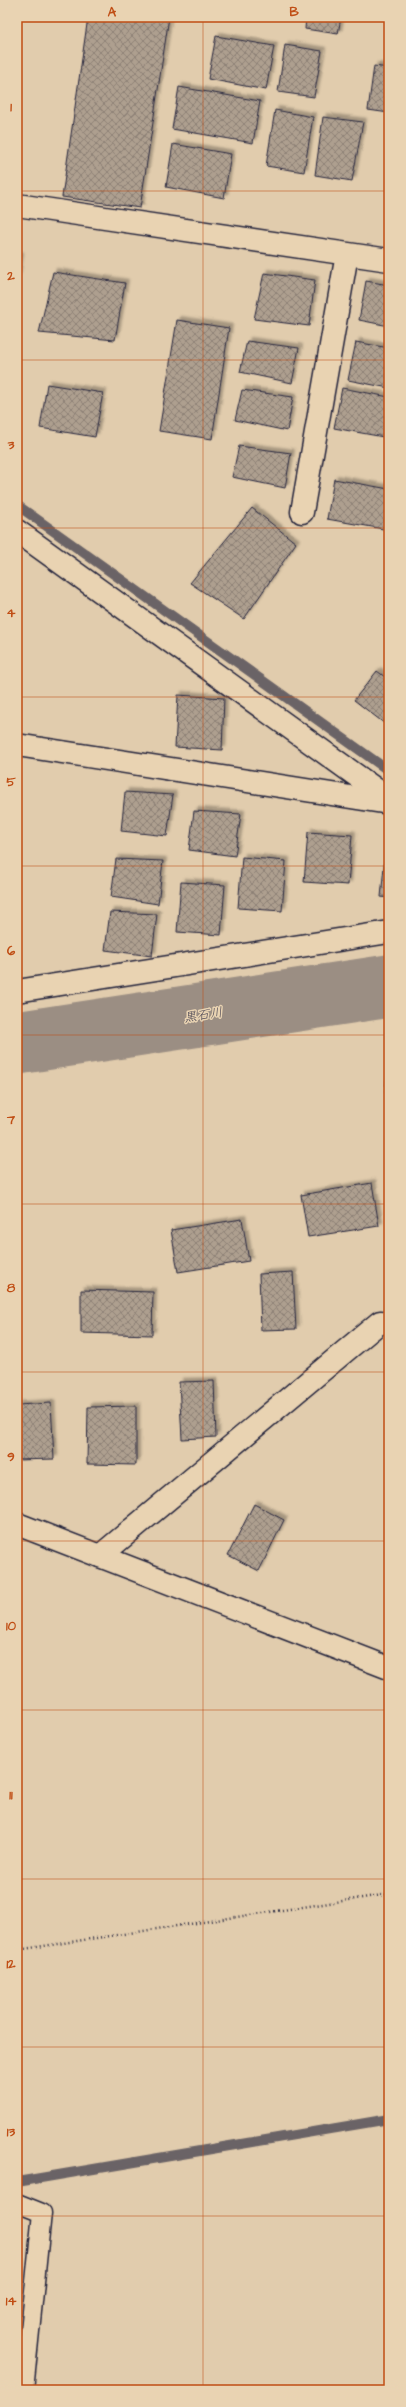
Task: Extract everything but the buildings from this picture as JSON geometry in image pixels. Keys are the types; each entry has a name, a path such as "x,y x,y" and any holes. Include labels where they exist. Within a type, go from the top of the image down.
{"street":[{"path":"17,205 389,260"},
{"path":"302,512 347,254"},
{"path":"17,531 389,799"},
{"path":"17,745 389,803"},
{"path":"17,991 389,932"},
{"path":"100,1556 380,1322 389,1323"},
{"path":"17,1524 389,1668"}],"lane":[{"path":"17,2203 42,2213 24,2390"}],"path":[{"path":"17,1950 389,1894"}],"waterway":[{"path":"17,505 389,771"},
{"name":"黒石川","path":"17,1043 389,986"},
{"path":"17,2182 389,2119"}]}
